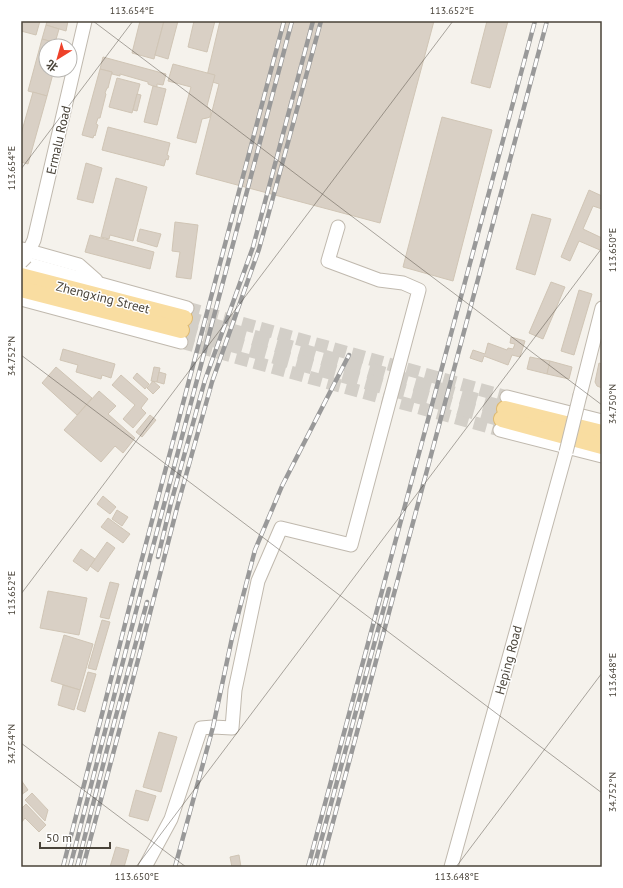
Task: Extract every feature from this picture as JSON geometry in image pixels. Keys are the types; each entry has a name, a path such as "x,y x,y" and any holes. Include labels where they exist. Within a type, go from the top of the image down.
{"main road":[{"name":"Zhengxing Street","path":"21,276 183,324"},
{"name":"Zhengxing Street","path":"21,288 183,324"},
{"path":"504,414 602,433"},
{"path":"504,414 602,446"}],"street":[{"name":"Ermalu Road","path":"24,256 34,240 85,21"},
{"path":"145,867 171,819 201,728 232,728 235,690 258,581 281,528 351,545 419,290 403,283 379,280 328,261 338,227"},
{"path":"24,256 79,265 99,283 183,324"},
{"path":"21,300 183,324"},
{"name":"Heping Road","path":"451,867 565,454 602,308"},
{"path":"504,414 602,421"},
{"path":"504,414 602,456"},
{"path":"565,454 602,465"}],"building":[{"path":"21,21 40,21 36,35 21,31"},
{"path":"47,21 68,21 66,31 46,25"},
{"path":"140,21 164,21 154,59 132,53"},
{"path":"164,21 178,21 168,59 155,55"},
{"path":"194,21 215,21 207,52 188,47"},
{"path":"220,21 434,21 380,223 196,174 219,84 206,80"},
{"path":"487,21 508,21 490,88 471,83"},
{"path":"46,25 59,29 56,38 42,38"},
{"path":"38,54 38,78 52,78 47,96 28,91"},
{"path":"103,57 166,74 163,85 157,84 157,87 153,86 148,84 148,82 120,74 120,76 112,74 112,72 100,69"},
{"path":"173,64 215,75 207,106 210,109 210,117 202,119 196,143 177,138 191,87 168,81"},
{"path":"100,69 112,72 108,88 105,93 100,118 98,118 96,124 98,125 95,136 94,135 93,138 82,135"},
{"path":"117,78 140,84 132,113 109,107"},
{"path":"153,86 166,89 157,125 144,122"},
{"path":"33,92 47,96 28,164 21,162 21,134"},
{"path":"137,94 141,95 137,111 133,110"},
{"path":"442,117 492,130 453,281 403,267"},
{"path":"108,127 170,143 167,155 169,156 168,160 166,159 164,166 102,150"},
{"path":"86,163 102,168 93,203 77,199"},
{"path":"116,178 147,187 133,241 110,235 109,239 101,237"},
{"path":"589,190 602,196 602,209 593,206 583,229 602,238 602,244 600,250 579,241 570,261 561,257"},
{"path":"532,214 551,219 535,275 516,269"},
{"path":"175,222 198,225 191,279 176,277 180,252 172,251"},
{"path":"140,229 161,234 157,247 137,241"},
{"path":"90,235 154,252 150,269 85,252"},
{"path":"551,282 565,287 543,339 529,333"},
{"path":"579,290 592,294 574,355 561,351"},
{"path":"511,337 525,341 520,357 512,355 508,365 484,356 482,362 470,358 473,350 485,354 488,343 507,350 508,348 513,349 515,344 510,343"},
{"path":"63,349 115,364 111,378 102,375 101,379 76,372 78,365 60,360"},
{"path":"530,357 550,361 547,374 527,369"},
{"path":"550,361 572,367 569,379 547,374"},
{"path":"599,363 602,364 602,388 597,386 595,382"},
{"path":"56,367 92,398 77,415 42,383"},
{"path":"154,367 160,368 157,382 151,381"},
{"path":"159,372 166,374 164,384 157,382"},
{"path":"137,373 149,384 145,389 133,378"},
{"path":"121,375 148,399 141,408 146,413 133,428 123,419 135,405 112,385"},
{"path":"153,381 160,387 153,394 147,388"},
{"path":"99,391 116,406 108,414 135,438 123,453 115,446 101,462 64,430"},
{"path":"150,415 156,420 142,437 136,432"},
{"path":"103,496 116,507 110,514 97,504"},
{"path":"117,510 128,517 122,526 112,519"},
{"path":"108,518 130,534 123,543 101,527"},
{"path":"107,542 115,548 98,572 90,566"},
{"path":"81,549 95,559 87,571 73,561"},
{"path":"110,582 119,584 109,619 100,617"},
{"path":"48,591 87,598 79,635 40,628"},
{"path":"102,620 110,622 96,670 88,668"},
{"path":"64,635 93,644 80,690 51,681"},
{"path":"88,672 96,674 85,712 77,709"},
{"path":"63,685 80,690 74,710 58,705"},
{"path":"159,732 177,737 161,792 143,787"},
{"path":"21,780 28,790 21,795"},
{"path":"136,790 156,796 148,821 129,816"},
{"path":"32,793 48,810 45,821 25,800"},
{"path":"26,804 46,825 39,832 25,818 21,823 21,809"},
{"path":"116,847 129,850 124,867 110,867"},
{"path":"239,855 241,867 232,867 230,857"}],"tunnel":[{"path":"187,308 507,397"},
{"path":"184,318 505,409"},
{"path":"181,330 502,419"},
{"path":"181,342 500,430"}],"railway":[{"path":"63,867 134,589 284,21"},
{"path":"70,867 292,21"},
{"path":"158,557 171,503 205,380 253,247 313,21"},
{"path":"83,867 178,504 212,382 259,249 321,21"},
{"path":"308,867 535,21"},
{"path":"321,867 547,21"},
{"path":"175,867 213,727 232,638 255,550 282,486 349,355"},
{"path":"314,867 389,589"},
{"path":"77,867 147,602"}]}
